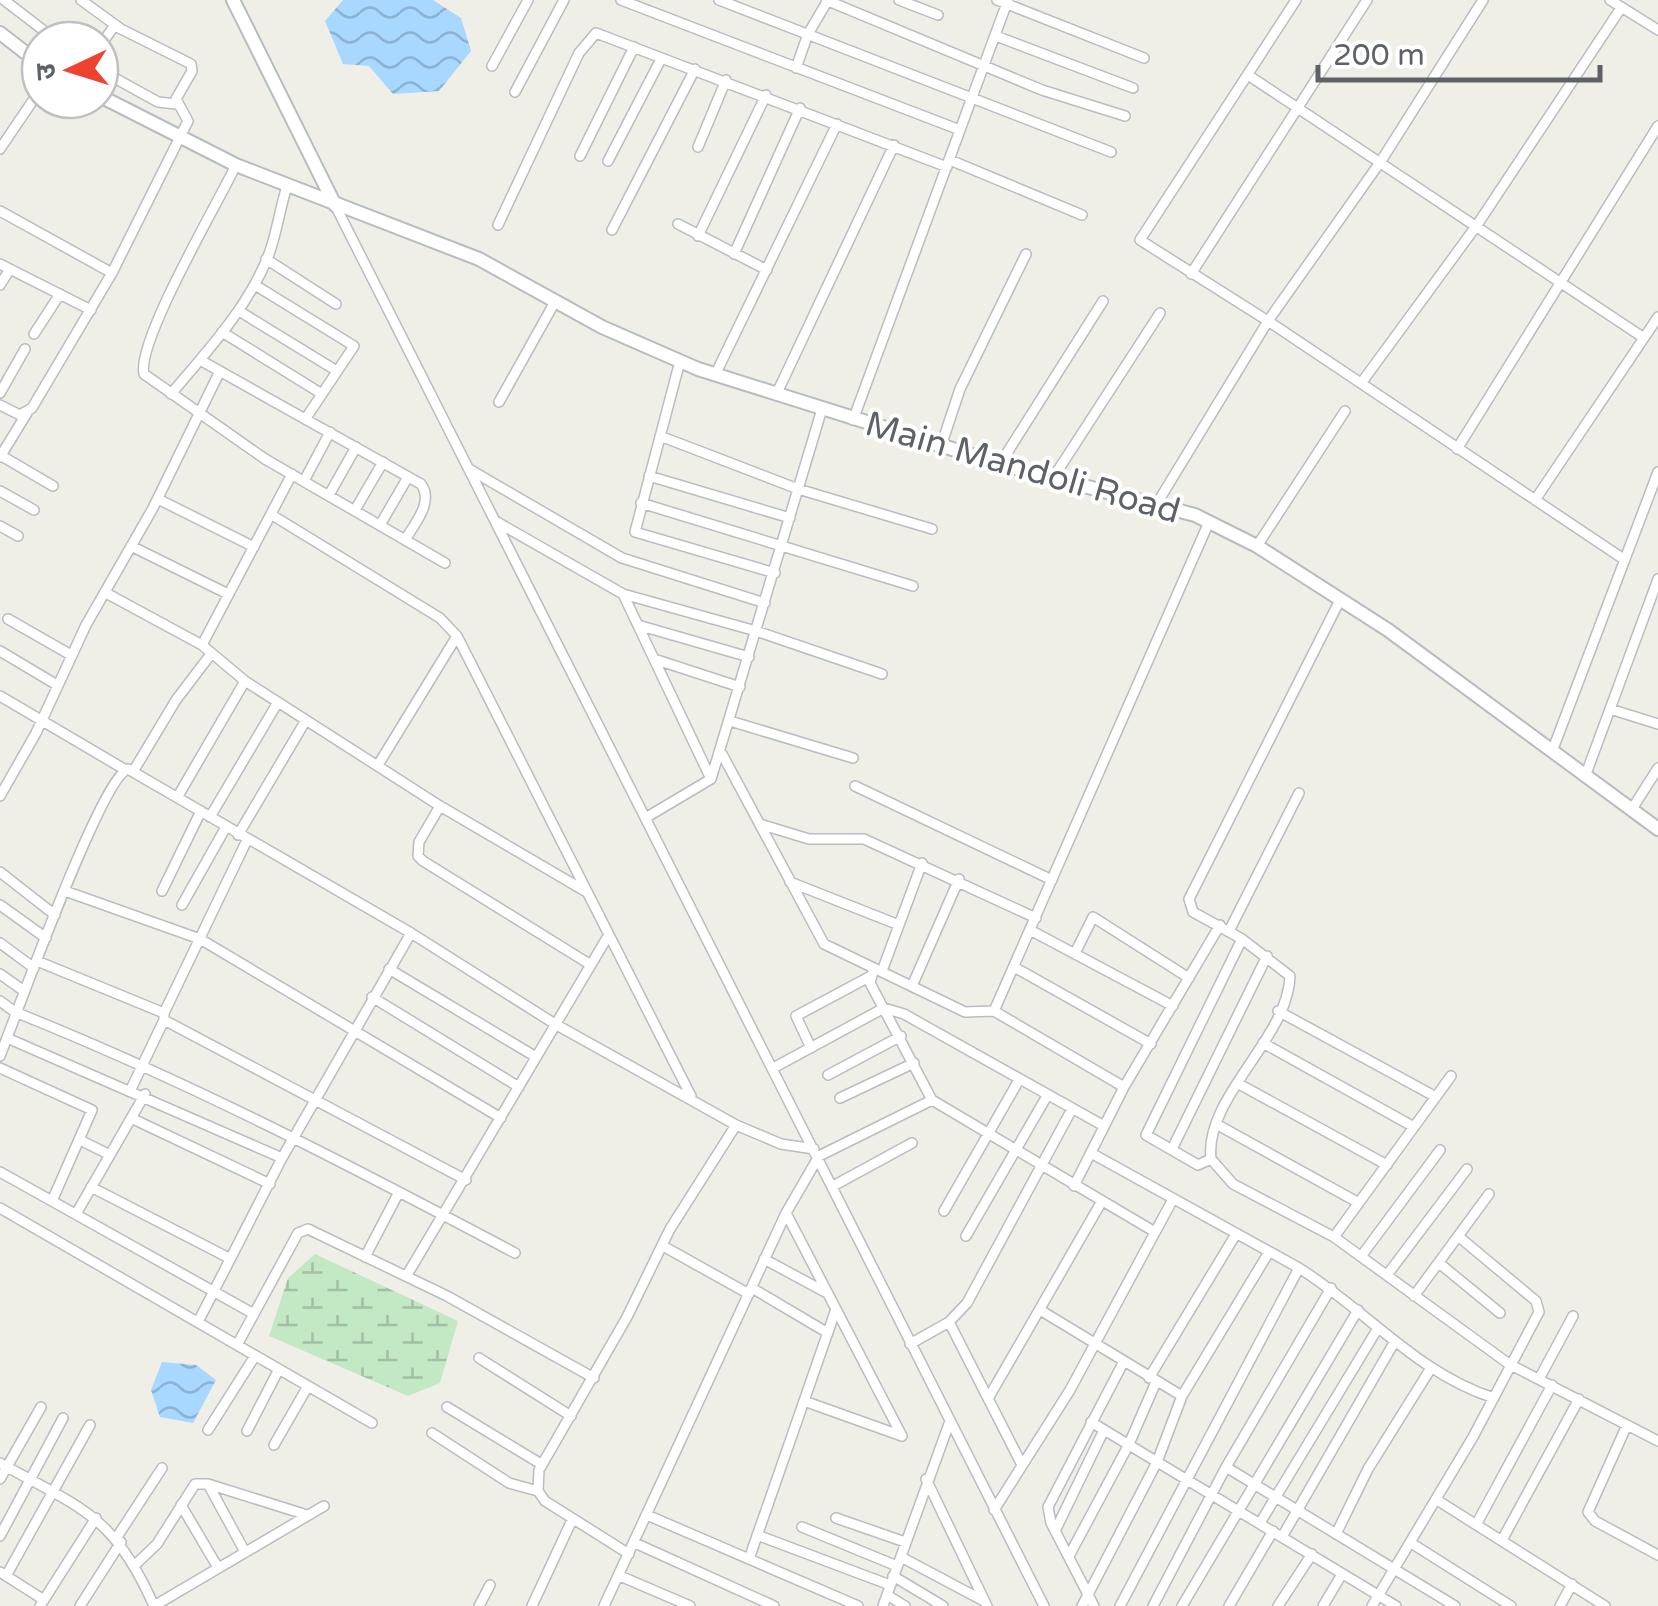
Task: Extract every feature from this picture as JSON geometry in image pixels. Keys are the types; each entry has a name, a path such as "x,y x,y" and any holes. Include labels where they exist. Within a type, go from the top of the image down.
{"street":[{"path":"4,0 30,20"},
{"path":"81,0 108,20"},
{"path":"233,0 1044,1606"},
{"path":"492,66 528,0"},
{"path":"515,92 564,0"},
{"path":"621,0 960,130"},
{"path":"718,0 1111,152"},
{"path":"796,68 808,34 828,0 1042,90 1125,116"},
{"path":"899,0 938,15"},
{"path":"1296,0 1140,240 1362,382 1625,560"},
{"path":"1191,274 1367,0"},
{"path":"1156,505 1268,320 1381,161 1483,0"},
{"path":"1610,0 1658,30"},
{"path":"853,420 996,36 1004,1 1144,58"},
{"path":"1362,382 1478,225 1621,8"},
{"path":"120,28 191,64 192,71 176,104"},
{"path":"498,225 586,40 602,32 662,59 1082,214"},
{"path":"0,33 20,48"},
{"path":"996,36 1133,88"},
{"path":"580,156 634,46"},
{"path":"608,161 662,59"},
{"path":"612,230 695,70"},
{"path":"1248,75 1299,104 1644,338"},
{"path":"698,147 726,80"},
{"path":"53,486 0,456 112,274 182,138 188,117 176,104 158,102 120,81"},
{"path":"698,236 766,95"},
{"name":"Main Mandoli Road","path":"120,106 236,166 479,259 715,375 1000,464 1209,522 1257,546 1340,600 1658,829"},
{"path":"734,254 800,108"},
{"path":"0,149 20,120"},
{"path":"715,375 837,124"},
{"path":"1457,449 1658,126"},
{"path":"776,395 894,145"},
{"path":"236,166 156,324 143,358 144,374 200,410 245,446 445,563"},
{"path":"171,394 238,311 254,285 266,259 287,186"},
{"path":"0,211 112,274"},
{"path":"678,224 767,270"},
{"path":"941,446 960,388 1026,254"},
{"path":"266,259 336,304"},
{"path":"0,285 5,267 91,310"},
{"path":"254,285 354,346 306,418"},
{"path":"34,334 60,294"},
{"path":"499,402 556,300"},
{"path":"1000,464 1103,301"},
{"path":"238,311 337,372"},
{"path":"1053,478 1160,313"},
{"path":"1535,500 1658,317"},
{"path":"222,332 322,394"},
{"path":"0,393 25,349"},
{"path":"200,360 425,488 427,498 405,540"},
{"path":"680,361 641,503 638,534 775,573"},
{"path":"0,796 42,720 71,656 158,499 220,371"},
{"path":"0,405 13,414 27,414"},
{"path":"647,817 711,779 722,754 822,409"},
{"path":"1257,546 1345,412"},
{"path":"304,481 330,432"},
{"path":"660,436 798,489 932,528"},
{"path":"329,495 356,447"},
{"path":"355,510 383,462"},
{"path":"466,467 622,558 765,603"},
{"path":"1552,749 1658,472"},
{"path":"202,645 292,474"},
{"path":"380,525 408,476"},
{"path":"648,476 790,518"},
{"path":"0,491 34,510"},
{"path":"158,499 254,547"},
{"path":"641,503 914,586"},
{"path":"272,515 440,618 457,636 692,1098"},
{"path":"495,520 623,594 756,630 882,674"},
{"path":"994,1011 1209,522"},
{"path":"0,526 18,536"},
{"path":"131,546 228,594"},
{"path":"1586,774 1654,606 1658,579"},
{"path":"106,592 202,645 245,681 440,806 588,892"},
{"path":"623,594 711,779"},
{"path":"1340,600 1190,899 1194,912 1268,956 1290,976 1263,1043 1216,1124 1211,1159 1223,1176 1260,1202 1334,1237 1509,1364 1658,1441"},
{"path":"8,620 71,656"},
{"path":"640,626 749,657"},
{"path":"378,765 457,636"},
{"path":"0,651 57,685"},
{"path":"0,1056 110,788 129,770 211,654"},
{"path":"657,660 740,687"},
{"path":"178,796 245,681"},
{"path":"0,696 411,933 555,1024 736,1124 780,1144 816,1152 932,1100"},
{"path":"162,892 206,814 278,702"},
{"path":"1610,709 1658,724"},
{"path":"131,1089 243,837 306,720"},
{"path":"730,721 852,758"},
{"path":"722,754 824,944 875,972 966,1012 994,1011 1124,1086"},
{"path":"1632,809 1658,768"},
{"path":"855,786 1052,880"},
{"path":"1074,1186 1124,1086 1224,928 1299,793"},
{"path":"440,806 418,842 418,856 423,862 591,965"},
{"path":"762,824 810,840 864,839 959,879 1036,918"},
{"path":"182,905 226,827"},
{"path":"811,1048 796,1016 875,972 899,924 922,863"},
{"path":"0,872 55,915"},
{"path":"912,986 959,879"},
{"path":"788,881 899,924"},
{"path":"65,891 200,939 501,1118"},
{"path":"0,905 46,938"},
{"path":"1074,954 1093,917 1189,978"},
{"path":"1030,930 1172,1006"},
{"path":"198,1322 282,1158 411,933"},
{"path":"407,1275 608,936"},
{"path":"1211,1159 1198,1165 1146,1135 1242,939"},
{"path":"0,943 36,964 164,1016 466,1180"},
{"path":"1172,1149 1268,956"},
{"path":"1014,967 1150,1044"},
{"path":"389,969 536,1058"},
{"path":"875,972 884,1008 932,1100 1156,1232"},
{"path":"0,974 24,991"},
{"path":"372,998 519,1087"},
{"path":"0,1002 15,1012 144,1064 295,1137 515,1253"},
{"path":"775,1067 884,1008 904,1014 1104,1126"},
{"path":"1278,1011 1436,1097"},
{"path":"828,1074 901,1036"},
{"path":"7,1038 144,1094 282,1158"},
{"path":"1263,1043 1414,1127"},
{"path":"840,1098 914,1063"},
{"path":"0,1068 90,1107 92,1117 52,1201"},
{"path":"1334,1237 1452,1076"},
{"path":"944,1210 1018,1080"},
{"path":"1239,1084 1386,1165"},
{"path":"76,1214 144,1094"},
{"path":"966,1236 1047,1096"},
{"path":"910,1344 949,1322 967,1303 1072,1109"},
{"path":"131,1118 270,1184"},
{"path":"629,1554 544,1501 538,1491 541,1464 594,1378 663,1246 736,1124"},
{"path":"1216,1124 1359,1203"},
{"path":"82,1141 110,1154"},
{"path":"833,1186 912,1143"},
{"path":"1362,1256 1440,1150"},
{"path":"606,1605 816,1152"},
{"path":"1091,1154 1299,1268 1430,1368 1466,1389 1494,1398"},
{"path":"1387,1274 1467,1168"},
{"path":"0,1172 254,1314"},
{"path":"91,1187 230,1258"},
{"path":"365,1257 399,1192"},
{"path":"1414,1296 1490,1194"},
{"path":"994,1510 1094,1344 1173,1199"},
{"path":"989,1397 1102,1201"},
{"path":"0,1208 372,1423"},
{"path":"786,1213 902,1436 804,1401"},
{"path":"237,1345 300,1230 308,1230 407,1275 594,1378"},
{"path":"1069,1556 1129,1444 1152,1380 1236,1234"},
{"path":"1372,1606 1437,1500 1509,1364 1536,1322 1538,1306 1458,1236"},
{"path":"663,1246 828,1332"},
{"path":"1082,1606 1091,1601 1157,1462 1182,1396 1269,1252"},
{"path":"764,1259 830,1294"},
{"path":"1439,1263 1500,1313"},
{"path":"1120,1606 1299,1268"},
{"path":"1153,1606 1226,1467 1330,1288"},
{"path":"749,1559 836,1309"},
{"path":"1040,1310 1182,1396"},
{"path":"1182,1606 1358,1310"},
{"path":"1539,1379 1572,1316"},
{"path":"949,1322 1022,1465"},
{"path":"1260,1523 1378,1328"},
{"path":"1230,1606 1297,1509 1395,1341"},
{"path":"208,1430 255,1356"},
{"path":"478,1358 570,1416"},
{"path":"1091,1601 1049,1517 1051,1497 1123,1362"},
{"path":"1336,1534 1368,1470 1430,1368"},
{"path":"247,1431 279,1370"},
{"path":"1477,1523 1552,1385"},
{"path":"274,1445 308,1386"},
{"path":"1502,1540 1579,1399"},
{"path":"0,1479 3,1465 40,1407"},
{"path":"448,1407 541,1464"},
{"path":"0,1536 63,1418"},
{"path":"883,1606 950,1420"},
{"path":"1091,1422 1396,1606"},
{"path":"90,1425 3,1574 42,1603 96,1518"},
{"path":"1628,1425 1588,1512 1595,1521 1658,1555"},
{"path":"1056,1531 1104,1430"},
{"path":"432,1433 509,1482 538,1491"},
{"path":"3,1465 96,1518 119,1540 154,1606 324,1506"},
{"path":"1226,1467 1455,1606"},
{"path":"81,1605 162,1468"},
{"path":"926,1479 986,1604"},
{"path":"135,1566 157,1544 191,1487 208,1484 306,1515"},
{"path":"208,1484 244,1550"},
{"path":"1437,1500 1605,1606"},
{"path":"181,1505 217,1566"},
{"path":"647,1515 858,1606"},
{"path":"836,1518 905,1542"},
{"path":"532,1606 572,1520"},
{"path":"802,1527 942,1606"},
{"path":"757,1535 986,1604"},
{"path":"634,1543 774,1606"},
{"path":"1411,1543 1511,1606"},
{"path":"1278,1606 1312,1554"},
{"path":"1323,1606 1342,1574"},
{"path":"620,1576 690,1606"},
{"path":"894,1576 905,1606"},
{"path":"1560,1606 1572,1584"},
{"path":"479,1606 490,1585"}],"green space":[{"path":"315,1254 458,1321 440,1383 408,1396 269,1336 288,1278"}],"water":[{"path":"343,0 433,0 461,18 471,51 439,91 393,94 369,66 343,64 325,21"},
{"path":"162,1362 196,1365 216,1380 193,1423 160,1417 151,1390"}]}
